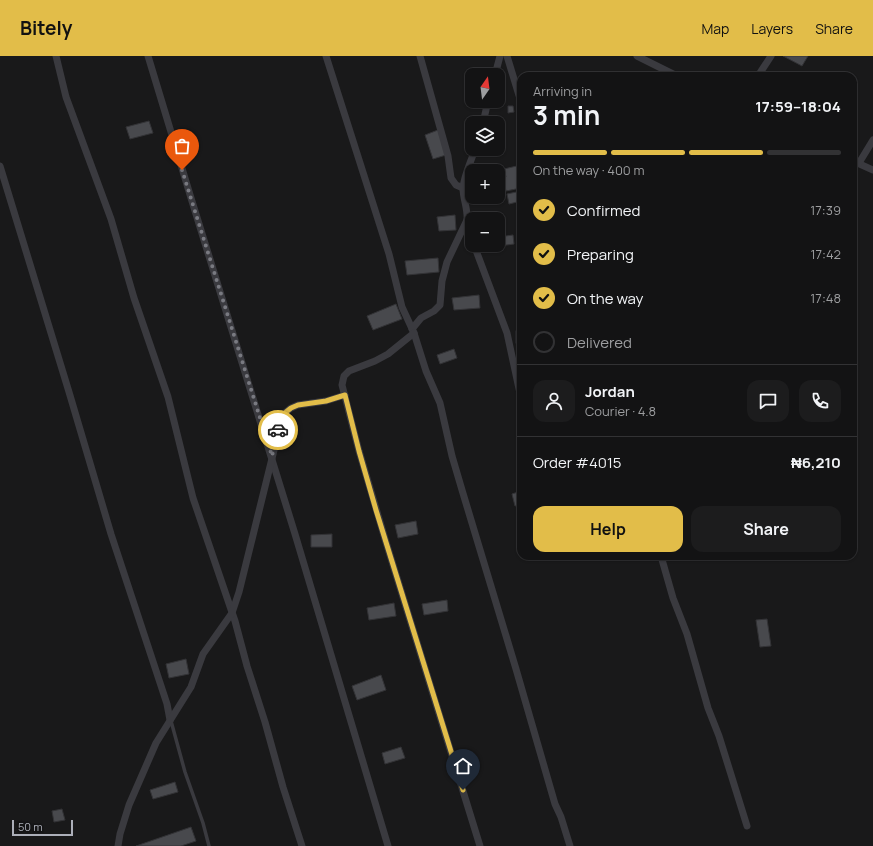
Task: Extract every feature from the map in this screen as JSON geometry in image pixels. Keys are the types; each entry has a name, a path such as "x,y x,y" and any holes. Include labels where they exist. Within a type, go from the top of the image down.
{"street":[{"path":"56,56 66,97 111,219 134,298 168,397 193,498 232,613 283,787 302,846"},
{"path":"148,56 272,456 388,846"},
{"path":"326,56 389,254 402,307 413,331 426,371 440,403 452,456 482,560 512,655 554,804 561,817 570,846"},
{"path":"420,56 448,156 451,178 456,185 463,188"},
{"path":"497,68 500,56"},
{"path":"507,56 517,89"},
{"path":"637,56 669,72"},
{"path":"761,72 771,56"},
{"path":"857,161 873,140"},
{"path":"467,212 463,188 473,156"},
{"path":"857,162 873,170"},
{"path":"0,166 111,534 167,704 170,720"},
{"path":"465,224 447,262 442,281 440,305 434,311 421,318 413,331 388,354 375,361 349,371 344,376 342,385 359,451 387,546 480,846"},
{"path":"477,252 506,333 517,381"},
{"path":"118,846 128,805 156,743 191,687 203,654 232,613 239,592 281,422 286,412 298,405 326,401 345,395"},
{"path":"662,560 673,598 687,634 708,708 719,736 747,826"}],"lane":[{"path":"170,720 184,772 203,823 209,846"}],"building":[{"path":"783,56 808,56 802,66"},
{"path":"508,106 513,106 514,112 508,113"},
{"path":"149,121 153,133 130,139 126,127"},
{"path":"438,130 446,155 433,159 425,135"},
{"path":"517,166 517,189 506,191 505,169"},
{"path":"517,192 517,202 509,204 507,194"},
{"path":"455,215 456,230 439,231 437,217"},
{"path":"513,235 514,244 505,245 505,236"},
{"path":"438,258 439,272 407,275 405,261"},
{"path":"479,295 480,308 454,310 452,298"},
{"path":"396,304 402,319 373,330 367,316"},
{"path":"516,331 517,331 517,343"},
{"path":"454,349 457,358 440,364 437,355"},
{"path":"517,492 517,506 515,506 512,494"},
{"path":"416,521 418,534 398,538 395,525"},
{"path":"332,534 332,547 311,547 311,535"},
{"path":"447,600 448,611 424,615 422,604"},
{"path":"394,603 396,616 369,620 367,608"},
{"path":"767,619 771,646 760,647 756,620"},
{"path":"186,659 189,674 169,678 166,664"},
{"path":"381,675 386,690 357,700 352,686"},
{"path":"401,747 405,758 385,764 382,753"},
{"path":"175,782 178,792 153,799 150,790"},
{"path":"62,809 65,820 54,822 52,811"},
{"path":"191,827 196,841 181,846 136,846"}],"way so far":[{"path":"182,170 272,456 278,430"}],"route":[{"path":"278,430 286,412 291,408 298,405 326,401 345,395 376,510 463,790"}]}
